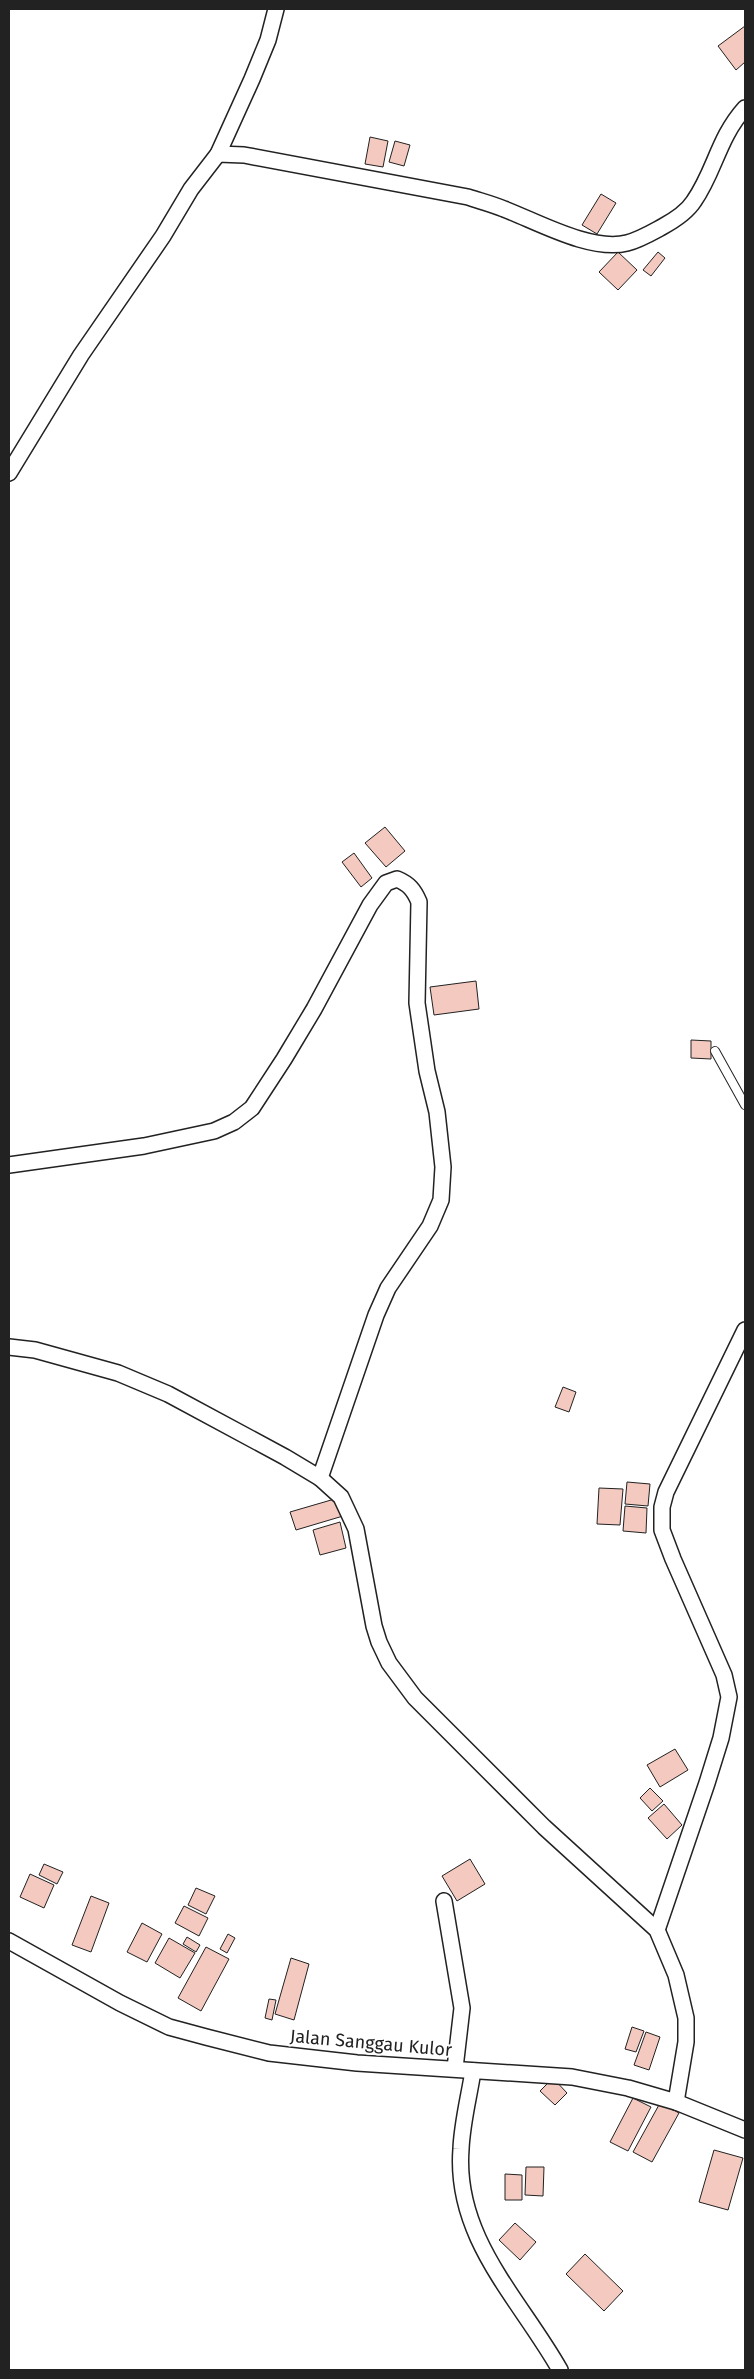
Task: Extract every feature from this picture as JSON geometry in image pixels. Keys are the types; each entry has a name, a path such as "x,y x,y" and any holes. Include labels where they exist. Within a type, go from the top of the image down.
{"street":[{"path":"9,473 81,355 163,236 191,190 218,154 268,40 276,9"},
{"path":"218,154 244,155 468,197 594,243 626,243 646,236 667,224 694,202 717,150 734,120 745,108"},
{"path":"9,1165 154,1145 214,1131 234,1122 252,1108 284,1059 314,1009 370,905 386,884 396,879 406,882 419,902 417,1003 421,1040 438,1121 443,1167 441,1200 430,1226 388,1288 376,1315 320,1478"},
{"path":"657,1930 707,1783 729,1697 724,1674 665,1537 661,1520 662,1507 666,1492 745,1330"},
{"path":"9,1347 35,1350 118,1374 168,1394 320,1478 342,1497 356,1530 374,1626 389,1663 415,1698 544,1827 657,1930 676,1975 686,2018 686,2042 676,2102"},
{"path":"444,1901 462,2008 455,2068"},
{"name":"Jalan Sanggau Kulor","path":"9,1941 120,2003 169,2027 206,2038 269,2053 357,2063 572,2077 628,2088 676,2102 745,2130"},
{"path":"473,2070 460,2150 462,2192 472,2224 500,2279 560,2370"}],"lane":[{"path":"716,1051 745,1105"}],"building":[{"path":"745,26 745,62 736,70 718,46"},
{"path":"370,137 388,141 383,167 365,164"},
{"path":"395,141 410,145 404,166 389,162"},
{"path":"601,194 616,203 597,234 582,225"},
{"path":"618,252 637,270 618,290 599,272"},
{"path":"658,252 665,258 651,276 643,270"},
{"path":"385,827 405,851 386,867 365,843"},
{"path":"354,853 372,878 361,887 342,862"},
{"path":"476,981 479,1009 434,1015 430,987"},
{"path":"691,1040 711,1041 711,1059 691,1058"},
{"path":"563,1387 576,1392 569,1412 555,1407"},
{"path":"627,1482 650,1484 648,1506 625,1504"},
{"path":"599,1488 623,1489 620,1525 597,1524"},
{"path":"338,1498 343,1516 296,1530 290,1512"},
{"path":"625,1506 647,1508 646,1533 623,1531"},
{"path":"340,1522 346,1548 320,1555 313,1530"},
{"path":"675,1749 688,1770 660,1787 647,1765"},
{"path":"650,1788 663,1801 652,1811 640,1798"},
{"path":"664,1804 682,1825 667,1839 648,1818"},
{"path":"470,1859 485,1884 457,1901 442,1876"},
{"path":"44,1864 63,1872 57,1884 39,1875"},
{"path":"30,1874 54,1885 44,1908 20,1897"},
{"path":"196,1888 215,1896 206,1914 188,1905"},
{"path":"91,1896 109,1903 91,1952 72,1945"},
{"path":"184,1906 208,1918 199,1936 175,1923"},
{"path":"142,1923 162,1934 147,1962 127,1952"},
{"path":"228,1934 235,1938 227,1953 220,1949"},
{"path":"187,1937 200,1945 196,1952 183,1944"},
{"path":"169,1938 195,1953 180,1978 155,1963"},
{"path":"206,1947 229,1959 201,2011 178,1998"},
{"path":"291,1958 309,1964 294,2020 275,2014"},
{"path":"269,1999 276,2000 272,2020 265,2018"},
{"path":"632,2027 644,2031 636,2052 625,2049"},
{"path":"646,2032 660,2037 649,2070 634,2065"},
{"path":"553,2078 567,2093 555,2105 540,2091"},
{"path":"633,2098 651,2107 628,2151 610,2142"},
{"path":"660,2103 679,2113 652,2162 633,2152"},
{"path":"714,2150 743,2158 728,2210 699,2202"},
{"path":"526,2167 544,2167 543,2196 525,2195"},
{"path":"505,2174 522,2175 522,2200 505,2200"},
{"path":"515,2223 536,2242 520,2260 499,2240"},
{"path":"585,2254 623,2291 604,2311 566,2274"}]}
